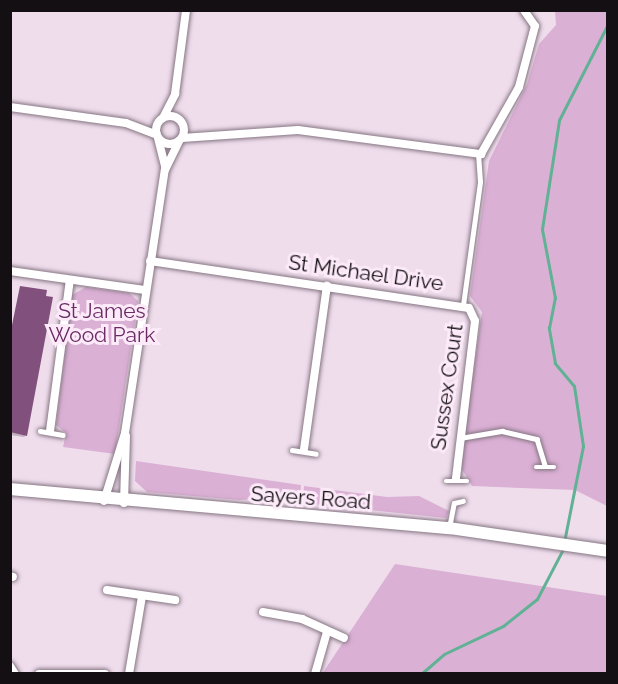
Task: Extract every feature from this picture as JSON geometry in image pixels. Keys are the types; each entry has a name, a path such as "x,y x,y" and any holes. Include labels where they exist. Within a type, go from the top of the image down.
{"main road":[{"name":"Sayers Road","path":"10,489 104,502 449,528 607,551"}],"street":[{"path":"124,503 125,433 145,290 165,170 180,140 182,122 175,94 186,10"},
{"path":"126,123 157,136 168,144 208,135 298,130 478,156 519,87 535,26 524,10"},
{"path":"165,170 157,136 161,119 175,94"},
{"path":"10,107 126,123 161,119 182,122 208,135"},
{"name":"St Michael Drive","path":"150,261 463,305"},
{"path":"10,271 145,290"},
{"path":"45,431 70,280"},
{"path":"304,449 327,286"},
{"name":"Sussex Court","path":"451,480 475,321 463,305"},
{"path":"104,502 125,433"},
{"path":"107,590 175,600"},
{"path":"129,674 142,596"},
{"path":"263,612 302,619 344,638"},
{"path":"315,674 327,632"},
{"path":"10,666 15,674"},
{"path":"39,674 72,669 105,674"}],"lane":[{"name":"St Michael Drive","path":"463,305 480,182 478,156"},
{"path":"45,431 63,435"},
{"path":"458,438 502,431 537,439 545,466"},
{"path":"292,450 304,449 316,454"},
{"path":"536,467 554,467"},
{"name":"Sussex Court","path":"451,480 467,481"},
{"path":"449,528 454,503 463,501"}],"green space":[{"path":"555,11 607,11 607,506 575,490 472,486 460,466 482,312 470,296 489,161 527,84 539,44 556,25"},
{"name":"St James Wood Park","path":"86,287 129,293 138,301 115,454 63,447 66,433 56,425 72,295"},
{"path":"136,461 301,485 300,497 239,500 147,492 135,481"},
{"path":"304,486 387,497 419,496 449,511 446,518 303,503"},
{"path":"395,564 607,596 607,673 322,674"}],"building":[{"path":"20,286 47,290 46,296 53,297 27,436 10,432 12,325"}],"waterway":[{"path":"564,542 583,446 574,386 555,363 549,328 555,298 542,229 559,120 608,24"},
{"path":"421,674 444,654 503,626 537,599 563,549"}]}
